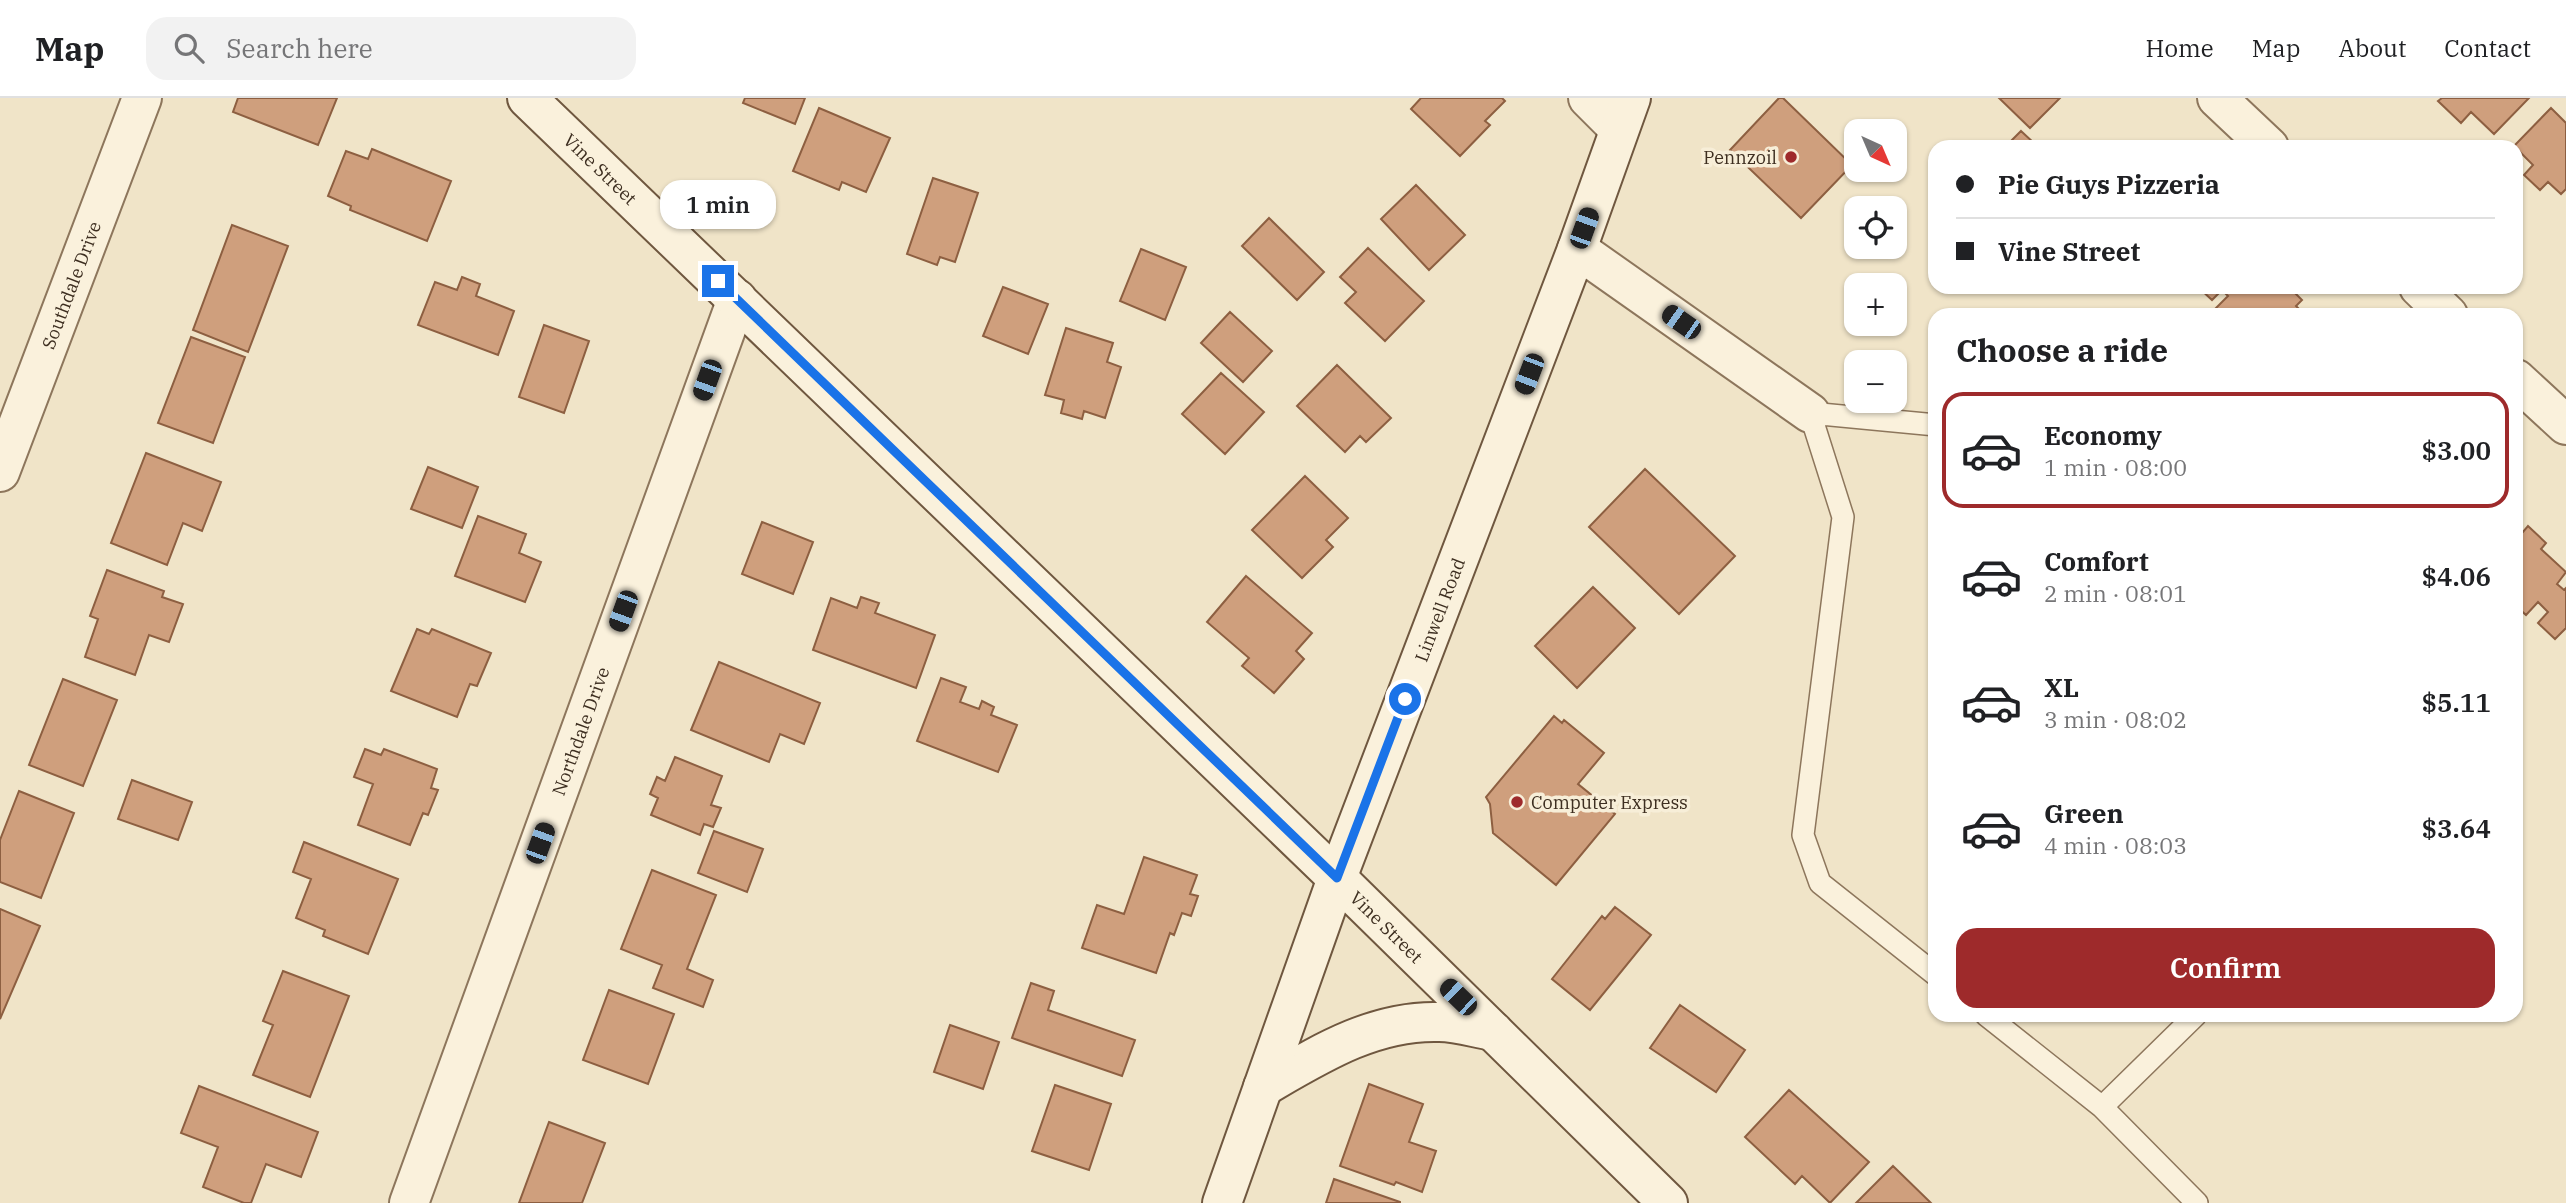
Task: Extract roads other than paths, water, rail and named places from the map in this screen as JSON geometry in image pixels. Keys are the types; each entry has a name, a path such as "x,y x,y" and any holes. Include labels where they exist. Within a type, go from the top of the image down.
{"street":[{"name":"Southdale Drive","path":"0,472 142,98"},
{"name":"Vine Street","path":"527,98 1337,878 1668,1203"},
{"path":"1588,98 1625,113"},
{"path":"2217,98 2262,140"},
{"name":"Linwell Road","path":"1222,1203 1337,878 1577,249 1625,113"},
{"path":"1577,249 1810,413"},
{"path":"2426,294 2440,308"},
{"name":"Northdale Drive","path":"409,1203 737,299"},
{"path":"2523,385 2566,425"},
{"path":"1263,1087 1341,1042 1404,1023 1441,1022 1493,1031"}],"lane":[{"path":"1928,424 1810,413 1843,517 1803,835 1820,883 1928,969"},
{"path":"1995,1022 2102,1107 2197,1203"},
{"path":"2102,1107 2189,1022"}],"place":[{"name":"Pennzoil","path":"1791,157"},
{"name":"Computer Express","path":"1517,802"}]}
